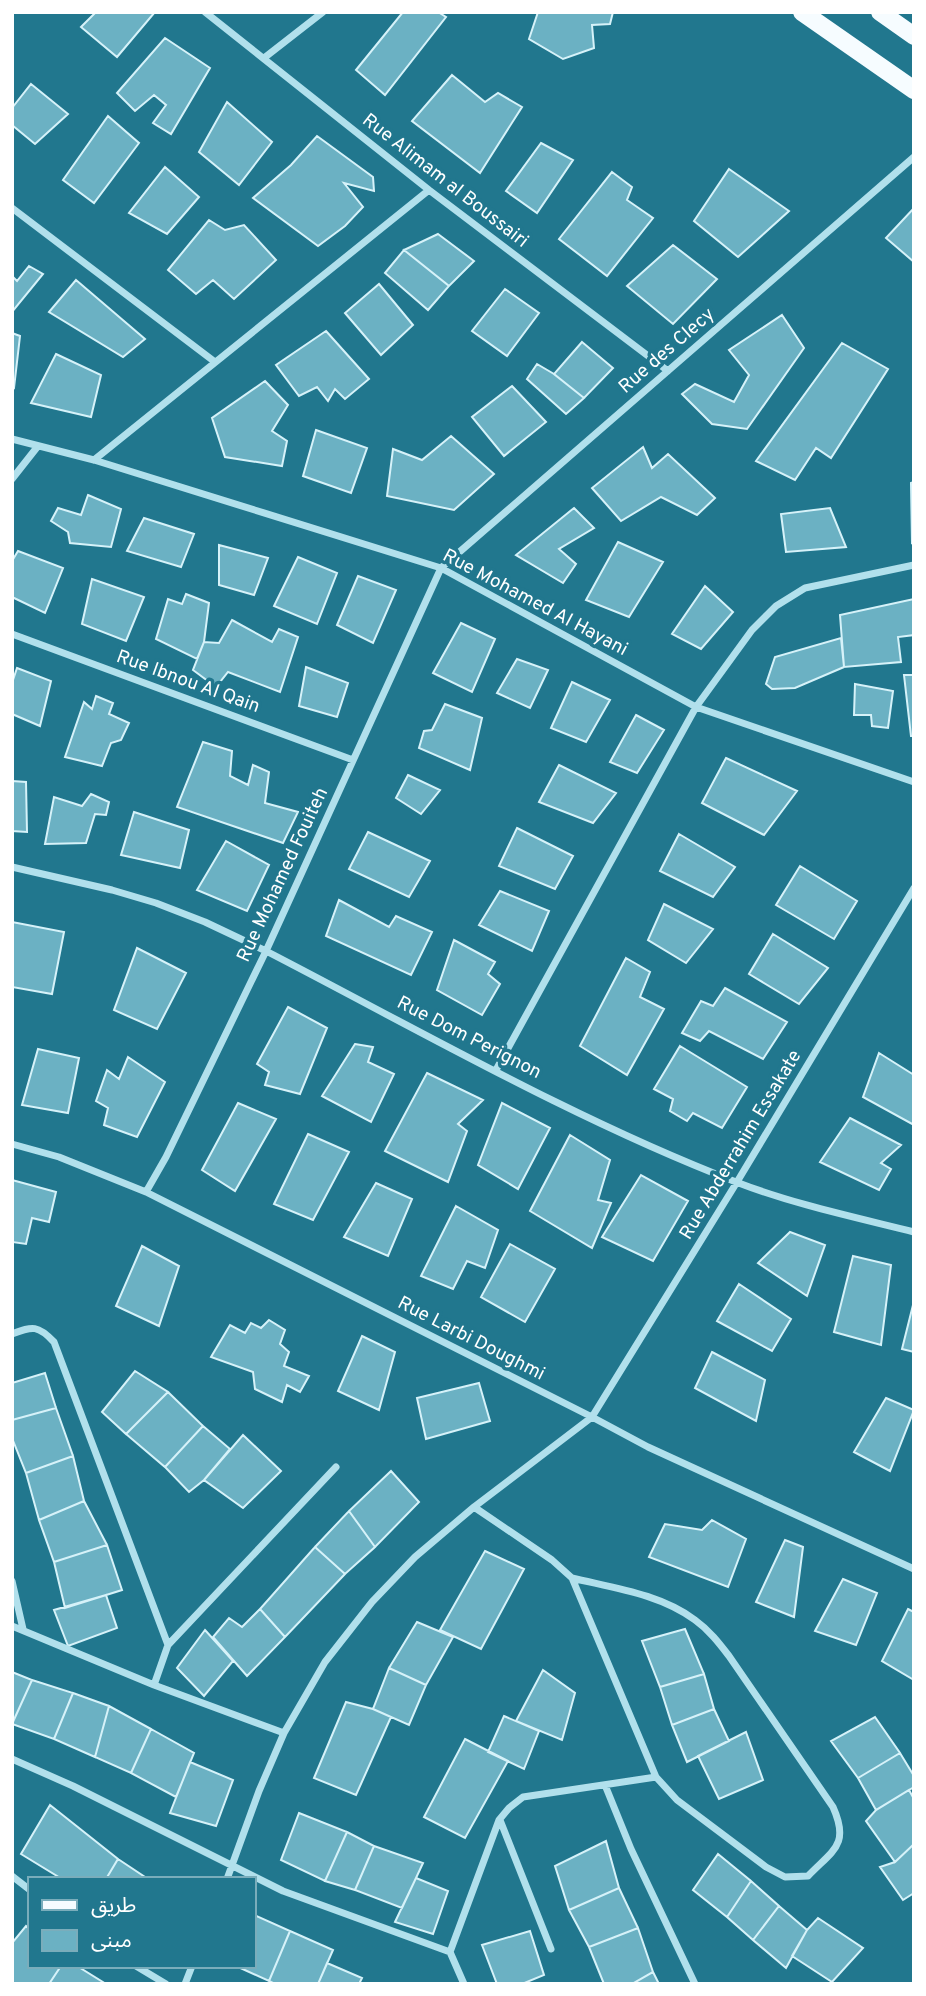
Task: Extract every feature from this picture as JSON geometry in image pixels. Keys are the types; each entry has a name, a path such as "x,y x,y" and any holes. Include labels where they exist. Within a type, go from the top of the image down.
{"main road":[{"path":"802,12 914,90"},
{"path":"880,12 914,36"}],"street":[{"name":"Rue Alimam al Boussairi","path":"205,12 429,190 668,371"},
{"path":"264,58 323,12"},
{"name":"Rue des Clecy","path":"441,568 914,157"},
{"path":"94,460 429,190"},
{"path":"12,208 215,362"},
{"name":"Rue Mohamed Al Hayani","path":"12,439 94,460 441,568 696,707 914,782"},
{"path":"12,479 38,446"},
{"path":"496,1070 696,707 752,630 776,606 804,588 914,565"},
{"name":"Rue Mohamed Fouiteh","path":"146,1192 166,1157 266,951 441,568"},
{"name":"Rue Ibnou Al Qain","path":"12,634 353,760"},
{"name":"Rue Dom Perignon","path":"12,867 112,890 205,922 625,1135 737,1182 821,1209 914,1232"},
{"name":"Rue Abderrahim Essakate","path":"592,1417 914,888"},
{"name":"Rue Larbi Doughmi","path":"12,1144 59,1157 146,1192 648,1447 914,1569"},
{"path":"12,1335 30,1327 44,1331 54,1342 168,1645"},
{"path":"228,1877 284,1732 325,1662 372,1602 415,1557 474,1507 592,1417"},
{"path":"154,1685 168,1645 336,1466"},
{"path":"474,1507 552,1560 572,1578 656,1777 677,1800 766,1867 785,1877 808,1876 839,1843 842,1826 833,1807 737,1666 696,1620 674,1607 647,1597 572,1578"},
{"path":"12,1581 23,1629"},
{"path":"12,1626 154,1685 284,1732"},
{"path":"12,1759 73,1786 283,1891 450,1952"},
{"path":"464,1984 450,1952 499,1820 509,1808 523,1797 656,1777"},
{"path":"605,1785 631,1849 695,1984"},
{"path":"499,1820 551,1949"},
{"path":"12,1876 28,1888"},
{"path":"139,1968 166,1984"}],"building":[{"path":"96,12 155,12 117,57 81,27"},
{"path":"403,12 438,12 446,17 385,95 356,70"},
{"path":"538,12 613,12 610,24 592,25 594,48 563,59 529,39"},
{"path":"165,38 210,68 171,134 153,123 166,105 154,95 135,111 117,93"},
{"path":"452,75 485,102 498,93 522,107 480,173 412,121"},
{"path":"31,84 68,114 35,144 12,125 12,108"},
{"path":"227,102 272,142 239,185 199,152"},
{"path":"108,116 139,143 94,203 63,180"},
{"path":"317,136 373,177 374,191 344,183 363,207 345,226 318,246 253,198 291,165"},
{"path":"541,143 573,160 537,213 506,191"},
{"path":"165,167 199,197 167,234 129,213"},
{"path":"729,169 789,211 738,257 694,221"},
{"path":"612,172 632,187 627,200 653,218 607,276 559,239"},
{"path":"914,208 914,262 886,238"},
{"path":"209,220 225,230 244,225 276,260 234,299 213,280 196,294 168,270"},
{"path":"438,234 474,261 449,286 404,250"},
{"path":"673,245 717,279 673,324 627,286"},
{"path":"404,250 449,286 428,310 385,273"},
{"path":"29,266 43,274 12,312 12,276 17,281"},
{"path":"76,280 145,339 123,357 49,312"},
{"path":"379,284 413,325 381,355 345,313"},
{"path":"505,289 539,313 507,356 472,331"},
{"path":"782,315 804,348 747,429 712,424 682,394 695,384 734,402 749,375 729,350"},
{"path":"326,331 369,379 345,399 335,389 328,401 317,387 299,396 276,365"},
{"path":"12,333 20,336 14,388 12,387"},
{"path":"582,342 613,368 584,398 554,374"},
{"path":"842,343 888,369 831,458 816,448 795,480 756,461"},
{"path":"56,354 101,375 91,417 31,403"},
{"path":"537,364 584,398 566,414 527,379"},
{"path":"265,381 288,405 272,431 287,441 282,466 225,457 212,418"},
{"path":"512,386 546,422 504,456 472,417"},
{"path":"316,430 367,448 351,493 303,476"},
{"path":"451,436 494,474 454,510 387,496 393,449 422,460"},
{"path":"643,447 652,468 668,454 715,498 697,515 661,497 621,521 592,488"},
{"path":"914,482 914,542 912,543 911,483"},
{"path":"88,495 121,509 111,547 70,543 68,532 51,521 58,508 81,515"},
{"path":"574,508 594,528 559,549 576,564 563,583 516,555"},
{"path":"830,508 846,547 786,552 781,514"},
{"path":"144,518 194,534 181,567 127,551"},
{"path":"618,542 663,562 629,617 586,600"},
{"path":"219,545 268,558 254,595 219,585"},
{"path":"18,551 63,568 45,613 12,597 12,561"},
{"path":"298,557 337,573 317,624 274,606"},
{"path":"358,576 396,590 373,643 337,625"},
{"path":"92,579 144,597 126,641 82,624"},
{"path":"705,586 733,612 701,649 672,634"},
{"path":"186,594 209,603 204,642 197,659 156,639 168,599 182,604"},
{"path":"914,599 914,635 898,637 901,662 844,667 840,615"},
{"path":"232,620 272,642 279,629 298,637 280,692 228,672 216,687 193,670 204,642 219,643"},
{"path":"461,623 495,639 472,692 433,673"},
{"path":"841,638 844,667 795,688 772,689 766,684 775,657"},
{"path":"517,659 548,670 530,708 497,693"},
{"path":"306,667 348,683 337,717 299,706"},
{"path":"17,668 51,681 40,726 12,714 12,683"},
{"path":"904,675 914,675 914,736 911,736"},
{"path":"572,682 610,700 586,742 551,728"},
{"path":"855,684 893,691 888,728 872,726 871,715 854,715"},
{"path":"96,696 113,703 109,714 129,723 121,740 111,743 102,766 65,757 84,702 92,709"},
{"path":"445,704 482,718 470,770 419,748 424,731 432,730"},
{"path":"636,715 664,730 637,773 610,762"},
{"path":"203,742 232,751 230,776 248,785 253,765 269,772 265,803 298,812 283,843 177,807"},
{"path":"726,758 797,791 764,835 702,803"},
{"path":"559,765 616,793 593,823 539,802"},
{"path":"408,775 440,790 421,814 396,798"},
{"path":"12,781 26,782 27,832 12,831"},
{"path":"91,794 109,802 106,815 95,814 86,843 45,844 54,797 82,806"},
{"path":"134,812 189,830 180,868 121,855"},
{"path":"517,828 573,856 555,889 499,866"},
{"path":"368,832 430,861 409,897 349,869"},
{"path":"679,834 735,867 713,897 660,871"},
{"path":"226,841 269,865 247,911 197,890"},
{"path":"800,866 857,901 834,939 776,905"},
{"path":"500,891 549,911 532,951 479,925"},
{"path":"339,900 389,927 396,916 432,932 411,975 326,936"},
{"path":"664,904 713,929 686,963 648,940"},
{"path":"12,922 64,932 52,994 12,987"},
{"path":"773,934 828,968 799,1004 749,974"},
{"path":"454,940 495,962 488,974 500,984 482,1015 437,990"},
{"path":"137,948 186,973 157,1029 114,1010"},
{"path":"626,958 650,972 640,997 664,1009 627,1075 580,1046"},
{"path":"725,988 787,1022 763,1059 709,1031 700,1041 682,1033 701,1001 713,1006"},
{"path":"288,1007 327,1028 300,1094 265,1085 269,1072 257,1064"},
{"path":"355,1044 373,1047 368,1062 394,1074 371,1122 322,1096"},
{"path":"680,1046 747,1087 722,1128 693,1113 687,1121 670,1111 673,1099 654,1089"},
{"path":"38,1049 79,1058 68,1113 22,1105"},
{"path":"879,1053 914,1075 914,1125 863,1097"},
{"path":"128,1057 165,1082 137,1137 104,1125 108,1108 96,1101 107,1070 119,1079"},
{"path":"427,1073 483,1100 458,1124 467,1131 448,1182 385,1151"},
{"path":"238,1103 276,1119 235,1191 202,1170"},
{"path":"502,1103 550,1128 518,1189 478,1165"},
{"path":"850,1118 901,1145 881,1163 891,1169 879,1190 820,1162"},
{"path":"308,1134 349,1152 313,1220 274,1204"},
{"path":"570,1135 610,1160 598,1200 611,1203 592,1248 530,1211"},
{"path":"641,1175 688,1201 653,1261 602,1237"},
{"path":"12,1180 56,1192 49,1222 32,1218 26,1244 12,1242"},
{"path":"376,1183 412,1199 388,1256 344,1237"},
{"path":"456,1206 498,1230 485,1268 467,1261 453,1289 421,1276"},
{"path":"790,1232 825,1245 807,1296 758,1263"},
{"path":"510,1244 555,1269 525,1322 481,1297"},
{"path":"142,1246 179,1266 159,1326 116,1306"},
{"path":"853,1256 891,1265 881,1345 834,1332"},
{"path":"739,1284 791,1319 772,1351 717,1321"},
{"path":"914,1301 914,1352 902,1349"},
{"path":"269,1320 285,1330 280,1344 289,1352 284,1366 309,1376 300,1392 287,1385 282,1402 255,1389 253,1372 211,1357 230,1325 245,1333 251,1323 261,1328"},
{"path":"362,1336 395,1352 379,1410 338,1391"},
{"path":"712,1352 765,1380 756,1421 695,1388"},
{"path":"135,1371 168,1392 126,1434 102,1412"},
{"path":"45,1373 56,1408 12,1420 12,1383"},
{"path":"479,1383 490,1421 426,1439 417,1398"},
{"path":"168,1392 203,1426 165,1467 126,1434"},
{"path":"886,1398 914,1410 890,1471 854,1452"},
{"path":"56,1408 73,1456 26,1473 12,1438 12,1420"},
{"path":"203,1426 230,1449 204,1480 189,1492 165,1467"},
{"path":"243,1435 281,1471 243,1508 204,1480"},
{"path":"73,1456 84,1501 39,1520 26,1473"},
{"path":"391,1471 419,1502 375,1547 349,1511"},
{"path":"84,1501 107,1545 54,1562 39,1520"},
{"path":"349,1511 375,1547 345,1574 315,1547"},
{"path":"712,1520 746,1539 728,1587 649,1557 665,1524 702,1530"},
{"path":"785,1540 803,1547 794,1617 756,1602"},
{"path":"107,1545 122,1590 65,1608 54,1562"},
{"path":"315,1547 345,1574 285,1637 260,1609"},
{"path":"485,1551 524,1569 481,1649 440,1630"},
{"path":"843,1579 877,1593 856,1645 815,1631"},
{"path":"106,1595 117,1628 68,1646 54,1610"},
{"path":"260,1609 285,1637 247,1676 213,1637 229,1618 242,1627"},
{"path":"908,1609 914,1612 914,1680 882,1661"},
{"path":"417,1622 453,1637 426,1685 389,1668"},
{"path":"685,1629 704,1674 660,1687 642,1641"},
{"path":"205,1630 233,1661 204,1696 177,1668"},
{"path":"389,1668 426,1685 409,1725 373,1709"},
{"path":"543,1670 575,1693 562,1740 516,1721"},
{"path":"12,1672 32,1680 12,1724"},
{"path":"704,1674 714,1709 672,1725 660,1687"},
{"path":"32,1680 73,1693 54,1739 12,1724"},
{"path":"73,1693 109,1706 95,1757 54,1739"},
{"path":"346,1702 391,1717 356,1795 314,1778"},
{"path":"109,1706 151,1729 131,1773 95,1757"},
{"path":"714,1709 729,1741 687,1762 672,1725"},
{"path":"504,1716 539,1731 524,1769 488,1752"},
{"path":"875,1717 900,1753 858,1778 831,1741"},
{"path":"151,1729 194,1753 176,1797 131,1773"},
{"path":"746,1732 763,1780 719,1799 698,1756"},
{"path":"465,1739 508,1761 465,1838 424,1817"},
{"path":"900,1753 914,1776 914,1787 876,1810 858,1778"},
{"path":"190,1762 233,1780 216,1826 170,1813"},
{"path":"909,1790 914,1799 914,1844 895,1862 866,1821 876,1810"},
{"path":"50,1805 118,1859 107,1877 59,1877 21,1854"},
{"path":"299,1813 347,1832 325,1881 281,1860"},
{"path":"347,1832 374,1846 355,1890 325,1881"},
{"path":"606,1841 619,1888 569,1910 555,1866"},
{"path":"914,1844 914,1893 903,1900 880,1867 895,1862"},
{"path":"374,1846 423,1863 402,1908 355,1890"},
{"path":"718,1854 751,1881 727,1917 693,1890"},
{"path":"118,1859 145,1877 107,1877"},
{"path":"416,1878 448,1891 433,1934 395,1922"},
{"path":"751,1881 779,1906 753,1940 727,1917"},
{"path":"619,1888 638,1928 589,1947 569,1910"},
{"path":"779,1906 807,1930 786,1968 753,1940"},
{"path":"256,1916 290,1931 269,1981 240,1968 256,1968"},
{"path":"818,1918 863,1948 832,1982 792,1956 807,1930"},
{"path":"26,1926 28,1968 60,1968 49,1984 12,1984 12,1943"},
{"path":"638,1928 653,1972 632,1984 604,1984 589,1947"},
{"path":"290,1931 333,1950 318,1984 275,1984 269,1981"},
{"path":"530,1931 544,1975 522,1984 497,1984 482,1945"},
{"path":"327,1963 362,1978 359,1984 318,1984"},
{"path":"60,1968 80,1968 106,1984 49,1984"},
{"path":"653,1972 659,1984 632,1984"}]}
